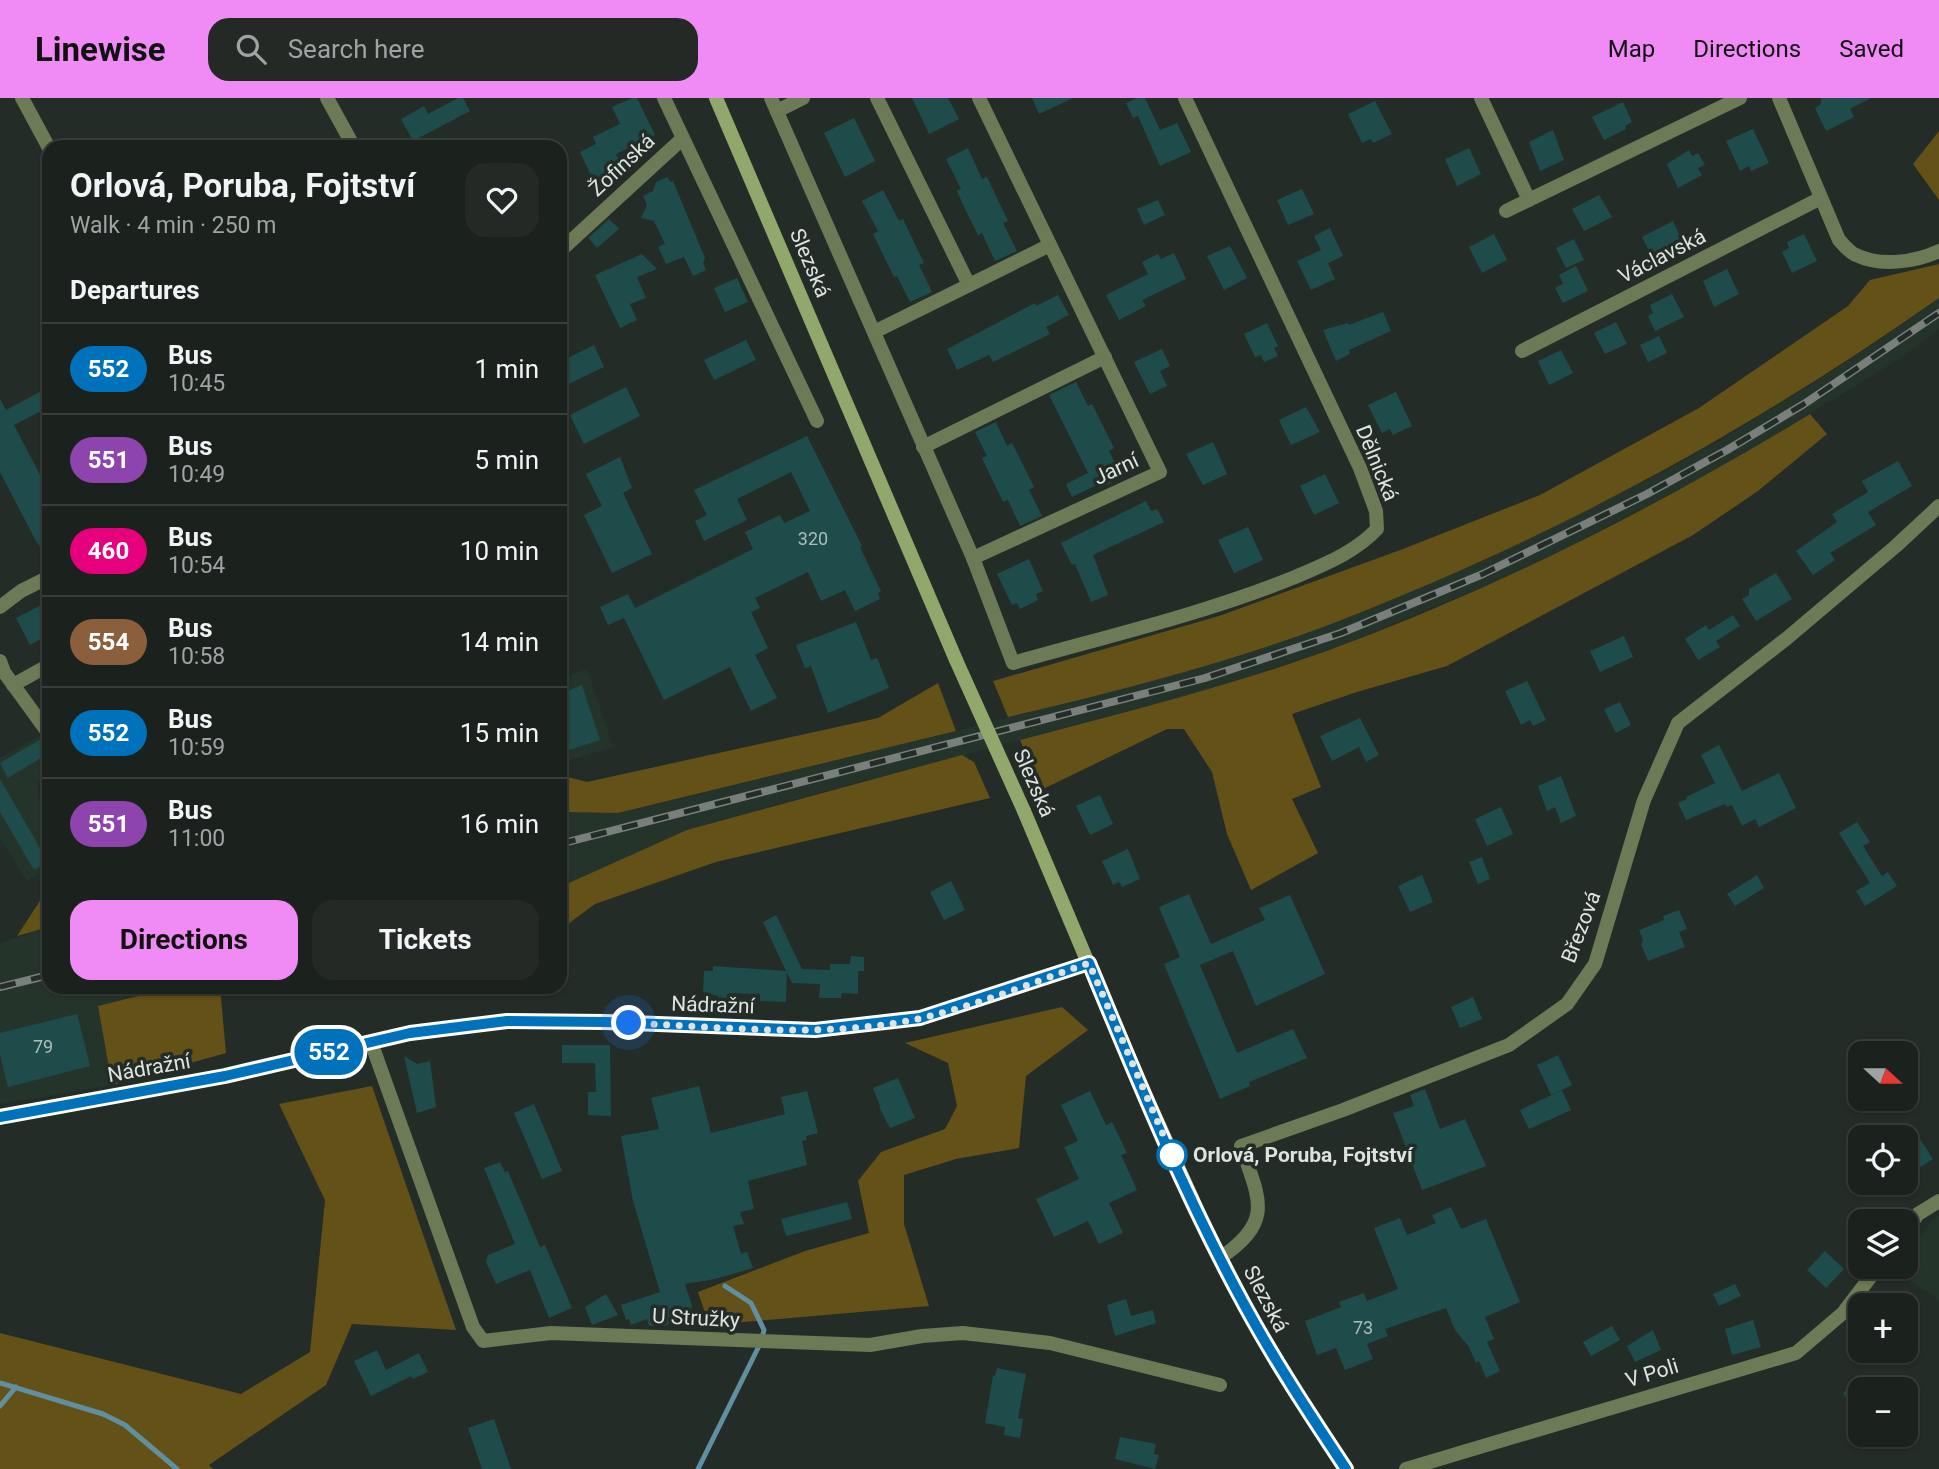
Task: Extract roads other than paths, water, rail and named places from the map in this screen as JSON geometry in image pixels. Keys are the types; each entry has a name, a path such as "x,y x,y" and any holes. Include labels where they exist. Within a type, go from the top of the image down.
{"street":[{"path":"22,98 45,140"},
{"path":"327,98 350,140"},
{"path":"664,98 817,421"},
{"name":"Slezská","path":"716,98 956,660 1178,1169 1220,1258 1276,1361 1346,1469"},
{"path":"774,104 803,98"},
{"path":"877,98 969,285"},
{"name":"Jarní","path":"973,558 1160,472 979,98"},
{"name":"Dělnická","path":"1013,663 1262,590 1328,563 1363,544 1377,529 1376,511 1360,467 1185,98"},
{"path":"1481,98 1529,200"},
{"path":"1506,211 1740,98"},
{"path":"1779,98 1839,240 1854,254 1873,260 1911,260 1939,251"},
{"name":"Slezská","path":"774,104 973,558 1013,663"},
{"name":"Žofinská","path":"567,245 682,139"},
{"name":"Václavská","path":"1522,351 1821,198"},
{"path":"874,332 1050,245"},
{"path":"923,447 1105,357"},
{"name":"Březová","path":"1220,1258 1249,1235 1258,1217 1258,1195 1241,1146 1343,1110 1508,1045 1567,1004 1595,964 1644,800 1678,723 1786,639 1939,506"},
{"path":"0,607 20,591 42,580"},
{"path":"2,667 42,724"},
{"path":"13,685 42,669"},
{"name":"Nádražní","path":"0,1117 225,1076 410,1033 507,1021 815,1030 920,1018 1089,963"},
{"name":"U Stružky","path":"371,1042 473,1327 483,1341 551,1333 870,1345 922,1336 963,1333 1050,1343 1220,1385"},
{"path":"1918,1214 1939,1201"},
{"name":"V Poli","path":"1406,1469 1796,1353 1843,1313 1869,1279"}],"waterway":[{"path":"698,1469 761,1342 764,1330 751,1303 725,1286"},
{"path":"0,1383 103,1414 125,1425 177,1469"},
{"path":"0,1406 16,1387"}],"railway":[{"path":"567,842 1205,678 1341,633 1483,574 1647,494 1804,404 1939,313"},
{"path":"0,987 42,977"}],"place":[{"name":"Orlová, Poruba, Fojtství","path":"1172,1155"}]}
